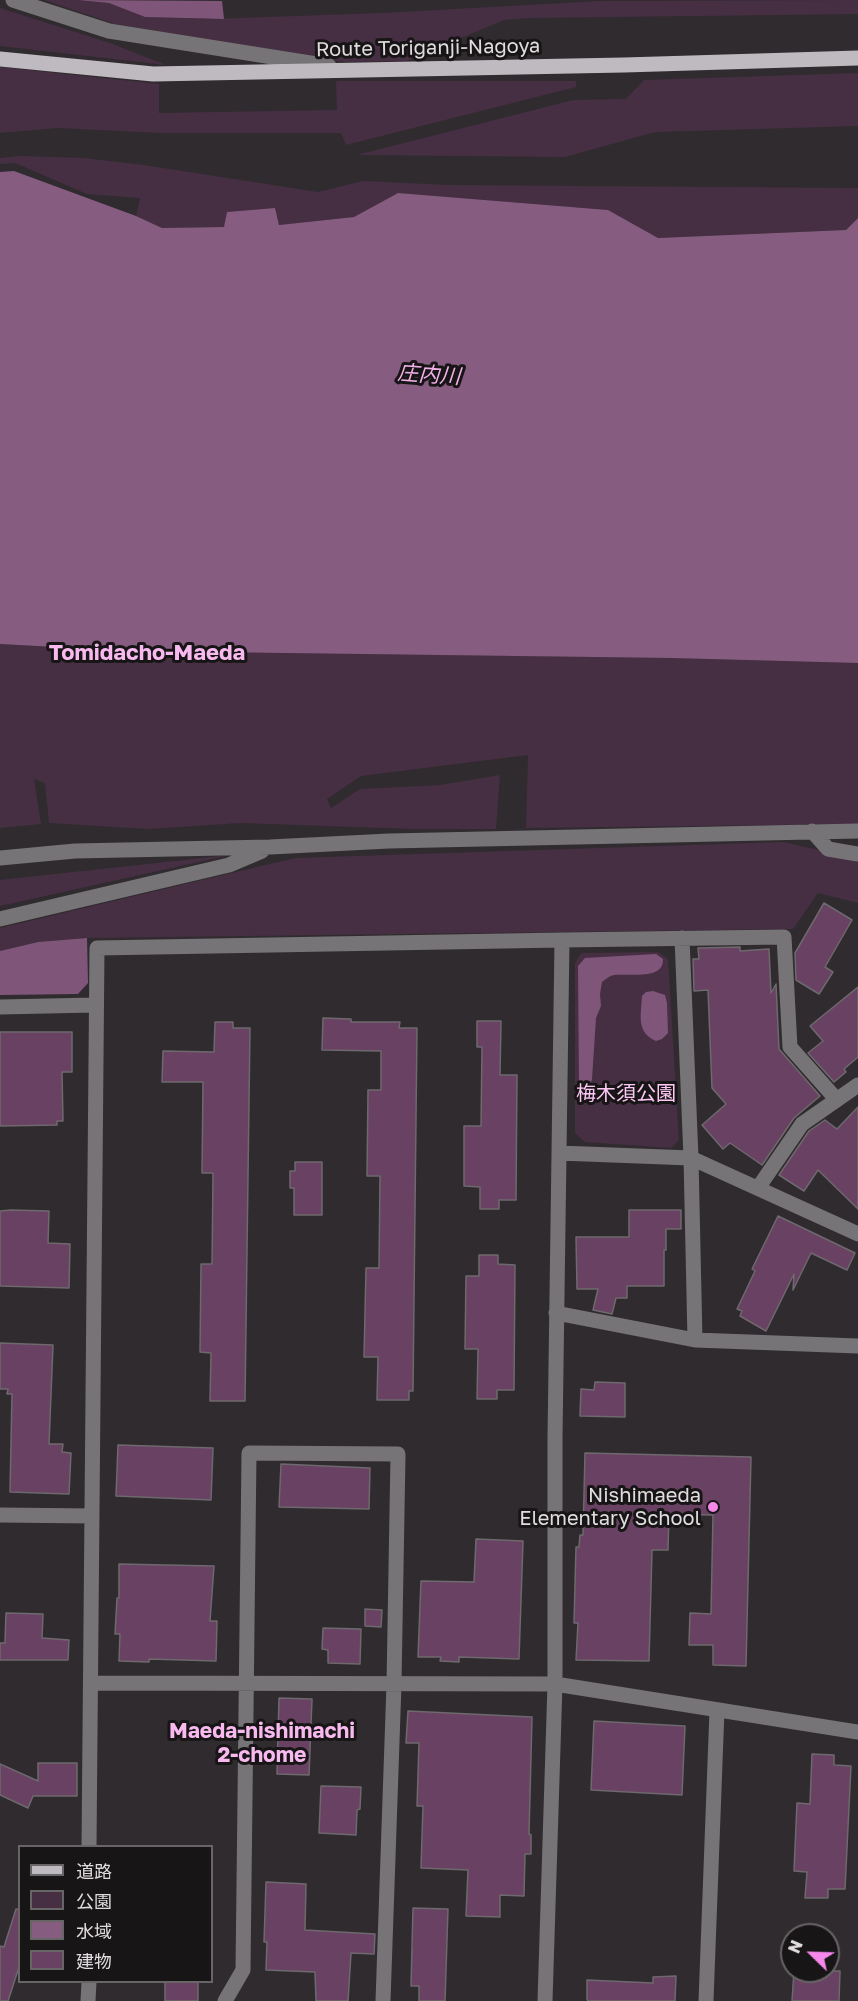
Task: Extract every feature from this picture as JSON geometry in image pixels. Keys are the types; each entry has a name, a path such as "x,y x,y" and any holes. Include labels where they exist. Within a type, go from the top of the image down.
{"main road":[{"name":"Route Toriganji-Nagoya","path":"0,59 153,74 858,58"}],"street":[{"path":"13,0 109,32 356,71"},
{"path":"812,831 828,849 858,854"},
{"path":"0,858 75,851 270,847 389,841 858,831"},
{"path":"0,919 229,865 270,847"},
{"path":"90,1845 97,948 784,937 790,1047 837,1100"},
{"path":"682,938 691,1158 695,1340"},
{"path":"545,2001 555,1684 556,1313 562,940"},
{"path":"0,1007 95,1005"},
{"path":"758,1188 802,1124 858,1085"},
{"path":"559,1153 691,1158 858,1234"},
{"path":"556,1313 695,1340 858,1346"},
{"path":"225,2001 243,1971 249,1453 398,1454 394,1684 383,2001"},
{"path":"0,1515 92,1516"},
{"path":"91,1683 555,1684 858,1732"},
{"path":"706,2001 717,1710"},
{"path":"88,2001 89,1983"}],"green space":[{"path":"44,0 109,3 145,17 210,19 382,13 599,1 858,0 858,14 504,20 406,61 346,62 115,24"},
{"path":"0,8 110,43 166,65 0,46"},
{"path":"0,67 159,84 159,113 337,110 336,81 576,81 576,87 346,145 341,133 162,133 58,128 0,133"},
{"path":"858,73 858,126 655,132 565,157 357,155 573,100 626,99 644,80"},
{"path":"19,156 84,158 144,165 318,192 363,181 448,185 858,188 858,218 846,230 658,238 608,210 398,193 354,217 279,225 275,208 227,212 225,227 162,228 136,216 140,198 87,194 15,163 0,164 0,158"},
{"path":"0,644 129,651 671,658 858,663 858,824 526,828 528,755 361,776 327,799 331,808 360,789 440,785 500,775 496,829 414,829 241,823 148,829 49,823 45,783 34,779 41,824 0,828"},
{"path":"783,842 858,859 858,903 818,893 793,929 88,938 38,942 0,951 0,928 295,858"},
{"path":"230,855 0,906 0,880"},
{"name":"梅木須公園","path":"658,952 668,959 679,1140 671,1148 585,1142 575,1133 575,963 581,953"}],"shaded area":[{"path":"78,0 222,1 224,19 145,17 109,3"},
{"path":"87,938 88,983 78,994 0,995 0,951 38,942"},
{"path":"656,954 663,959 662,966 658,970 644,975 614,975 602,982 601,1006 596,1018 592,1079 591,1083 579,1084 578,966 585,958"},
{"path":"653,991 665,995 667,1003 668,1033 656,1041 645,1033 641,1023 642,996 646,992"}],"water":[{"name":"庄内川","path":"14,171 136,216 162,228 224,227 227,212 275,208 279,225 354,217 398,193 608,210 658,238 846,230 858,218 858,663 671,658 129,651 0,644 0,172"}],"building":[{"path":"824,903 852,920 825,967 833,972 819,994 796,980 795,953"},
{"path":"740,947 740,951 769,949 771,993 776,984 779,1049 820,1096 794,1118 762,1165 730,1143 723,1149 702,1125 726,1104 712,1088 708,990 694,991 693,959 699,959 698,948"},
{"path":"858,987 858,1057 834,1082 808,1053 823,1041 810,1026"},
{"path":"323,1018 351,1019 351,1022 400,1022 399,1028 417,1028 413,1391 409,1391 409,1400 377,1400 378,1357 364,1357 366,1268 379,1268 380,1176 367,1176 368,1090 381,1090 381,1051 322,1050"},
{"path":"477,1021 501,1021 500,1075 517,1075 516,1200 499,1200 499,1209 480,1209 480,1187 464,1186 464,1126 481,1126 482,1047 477,1047"},
{"path":"215,1022 233,1022 233,1028 250,1028 245,1401 210,1401 211,1353 200,1352 201,1264 212,1264 213,1173 202,1173 203,1082 162,1082 163,1051 214,1052"},
{"path":"0,1032 72,1032 72,1072 62,1072 63,1121 57,1121 57,1125 0,1126"},
{"path":"858,1107 858,1209 818,1170 804,1191 779,1175 809,1131 825,1120 837,1129"},
{"path":"295,1162 322,1162 322,1215 294,1215 294,1188 290,1188 290,1171 295,1171"},
{"path":"629,1210 681,1210 681,1229 666,1229 664,1286 627,1286 627,1298 616,1298 612,1314 593,1310 598,1289 577,1289 576,1237 629,1237"},
{"path":"0,1211 49,1211 48,1243 70,1244 69,1288 0,1286"},
{"path":"778,1216 855,1253 847,1270 811,1253 793,1290 794,1274 766,1331 740,1316 742,1311 737,1309 755,1271 752,1269"},
{"path":"479,1255 498,1255 498,1264 515,1265 514,1390 497,1390 497,1399 477,1399 478,1349 465,1349 466,1276 479,1276"},
{"path":"0,1343 53,1345 49,1444 63,1444 62,1452 71,1453 69,1494 10,1492 12,1394 7,1394 8,1389 0,1389"},
{"path":"595,1382 625,1383 625,1417 580,1416 581,1389 594,1390"},
{"path":"118,1445 213,1448 211,1500 116,1496"},
{"path":"585,1453 751,1457 746,1666 713,1665 713,1645 689,1645 690,1613 711,1614 713,1515 669,1514 668,1550 652,1550 649,1661 576,1660 578,1623 574,1623 576,1547 579,1547 580,1535 583,1535"},
{"path":"281,1464 370,1468 369,1509 279,1507"},
{"path":"476,1539 523,1541 519,1659 459,1657 459,1662 440,1661 441,1657 418,1657 421,1581 474,1582"},
{"path":"119,1564 214,1566 210,1621 217,1621 216,1661 149,1659 149,1662 119,1661 120,1634 115,1634 117,1598 119,1598"},
{"path":"365,1609 382,1610 381,1627 365,1626"},
{"path":"6,1613 43,1614 42,1638 69,1640 68,1660 0,1660 0,1643 5,1643"},
{"path":"323,1628 361,1629 360,1664 328,1663 328,1650 322,1649"},
{"path":"279,1698 312,1699 309,1775 277,1774"},
{"path":"408,1711 532,1717 529,1834 531,1835 531,1854 525,1854 524,1896 500,1895 500,1917 466,1916 468,1870 421,1868 423,1806 417,1806 419,1743 406,1743"},
{"path":"594,1721 685,1726 682,1795 591,1790"},
{"path":"812,1754 834,1755 834,1765 851,1766 845,1889 828,1889 828,1898 805,1898 807,1872 794,1871 797,1803 810,1804"},
{"path":"38,1763 77,1763 77,1796 33,1796 28,1808 0,1795 0,1764 38,1781"},
{"path":"321,1786 361,1787 356,1835 319,1833"},
{"path":"266,1882 306,1884 305,1930 375,1934 374,1954 351,1953 348,2001 316,2001 315,1972 266,1970 267,1942 264,1942"},
{"path":"413,1908 448,1909 445,2001 419,2001 419,1986 411,1986"},
{"path":"16,1909 18,1910 18,1970 8,2001 0,2001 0,1946 4,1947"},
{"path":"676,1976 675,2001 588,2001 587,1999 587,1980 653,1983 653,1977"},
{"path":"165,1983 198,1983 198,2001 165,2001"},
{"path":"793,1983 840,1983 839,2001 792,2001"}],"place":[{"name":"Nishimaeda Elementary School","path":"713,1507"}],"district":[{"name":"Tomidacho-Maeda","path":"147,653"},
{"name":"Maeda-nishimachi 2-chome","path":"262,1743"}]}
